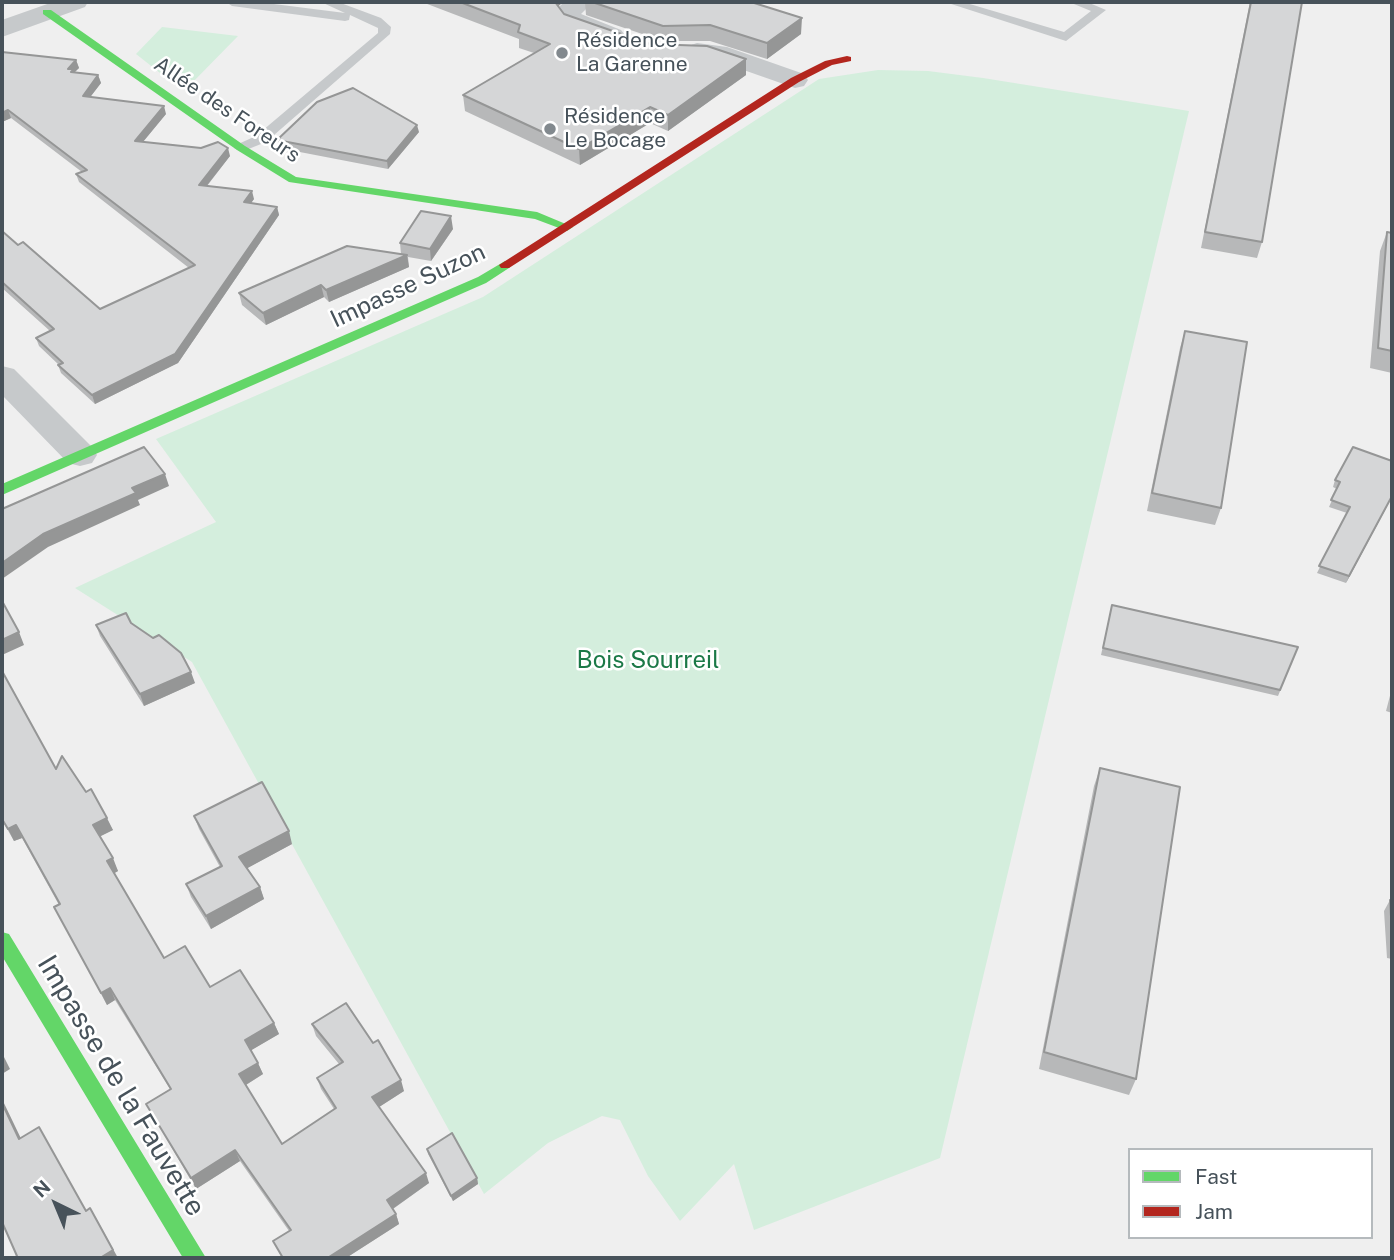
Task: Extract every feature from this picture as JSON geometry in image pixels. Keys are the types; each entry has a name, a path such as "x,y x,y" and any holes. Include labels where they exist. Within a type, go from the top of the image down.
{"street":[{"path":"2,29 76,2"},
{"path":"581,2 568,10 569,18 635,44"},
{"name":"Allée des Foreurs","path":"47,12 276,172 309,184 537,216 567,227"},
{"path":"671,54 709,51 795,80"},
{"name":"Impasse Suzon","path":"2,490 453,295 567,227 795,80 829,63 847,59"},
{"path":"2,376 80,455"},
{"name":"Impasse de la Fauvette","path":"2,940 195,1258"}],"lane":[{"path":"232,2 377,21"},
{"path":"241,148 261,139 376,43 386,27 327,2"},
{"path":"951,2 1066,37 1100,10 1074,2"}],"green space":[{"path":"162,27 238,36 191,84 174,84 136,54"},
{"name":"Bois Sourreil","path":"878,70 928,71 983,78 1189,111 940,1158 754,1230 734,1164 680,1221 648,1176 620,1120 602,1116 548,1143 484,1194 192,662 75,588 216,522 156,439 483,297 819,79"}],"building":[{"path":"460,2 555,2 564,14 650,44 707,46 746,59 668,115 650,107 579,149 463,95 550,44 518,32 520,25"},
{"path":"592,2 751,2 802,18 767,43 710,25 663,26"},
{"path":"1251,2 1302,2 1262,242 1205,232"},
{"path":"2,52 76,60 68,69 74,69 71,72 98,75 83,96 164,106 135,141 201,148 218,142 228,148 199,185 252,191 244,202 277,207 175,354 92,395 58,365 63,363 36,338 54,329 2,282 2,231 18,245 23,242 100,309 195,265 76,174 87,170 8,110 2,113"},
{"path":"353,88 417,125 387,161 277,140 317,102"},
{"path":"421,211 451,216 430,249 400,243"},
{"path":"1387,232 1392,233 1392,351 1378,348"},
{"path":"347,246 407,255 326,290 321,285 263,313 239,293"},
{"path":"1185,331 1247,342 1221,508 1152,493"},
{"path":"144,447 165,474 132,488 136,493 43,534 2,563 2,509"},
{"path":"1353,447 1392,461 1392,496 1349,576 1319,566 1350,507 1331,500 1340,482 1335,480"},
{"path":"2,601 19,632 2,640"},
{"path":"1112,605 1298,647 1280,690 1103,648"},
{"path":"126,613 131,623 153,638 159,635 181,653 191,672 140,694 96,625"},
{"path":"2,671 56,769 62,756 86,792 91,789 107,818 93,825 113,858 107,861 164,958 185,946 210,987 240,970 274,1023 245,1040 258,1063 239,1074 282,1144 336,1108 317,1078 343,1062 312,1024 346,1003 373,1043 378,1040 401,1080 372,1097 426,1173 387,1200 396,1214 329,1258 283,1258 273,1241 291,1230 235,1150 191,1178 146,1104 171,1089 110,988 101,993 54,907 60,904 16,825 8,829 2,819"},
{"path":"1100,768 1180,787 1136,1079 1044,1052"},
{"path":"262,782 289,831 239,857 260,887 206,916 186,884 222,866 194,816"},
{"path":"1390,900 1392,901 1392,934"},
{"path":"2,1103 19,1139 39,1127 86,1211 90,1208 113,1250 100,1258 14,1258 17,1256 2,1222"},
{"path":"452,1133 477,1178 451,1196 427,1149"}],"traffic: fast":[{"path":"47,12 241,148 293,180 537,216 567,227"},
{"path":"2,490 482,280 505,265"},
{"path":"2,940 195,1258"}],"traffic: jam":[{"path":"505,265 795,80 829,63 847,59"}],"place":[{"name":"Résidence La Garenne","path":"562,53"},
{"name":"Résidence Le Bocage","path":"550,129"}]}
